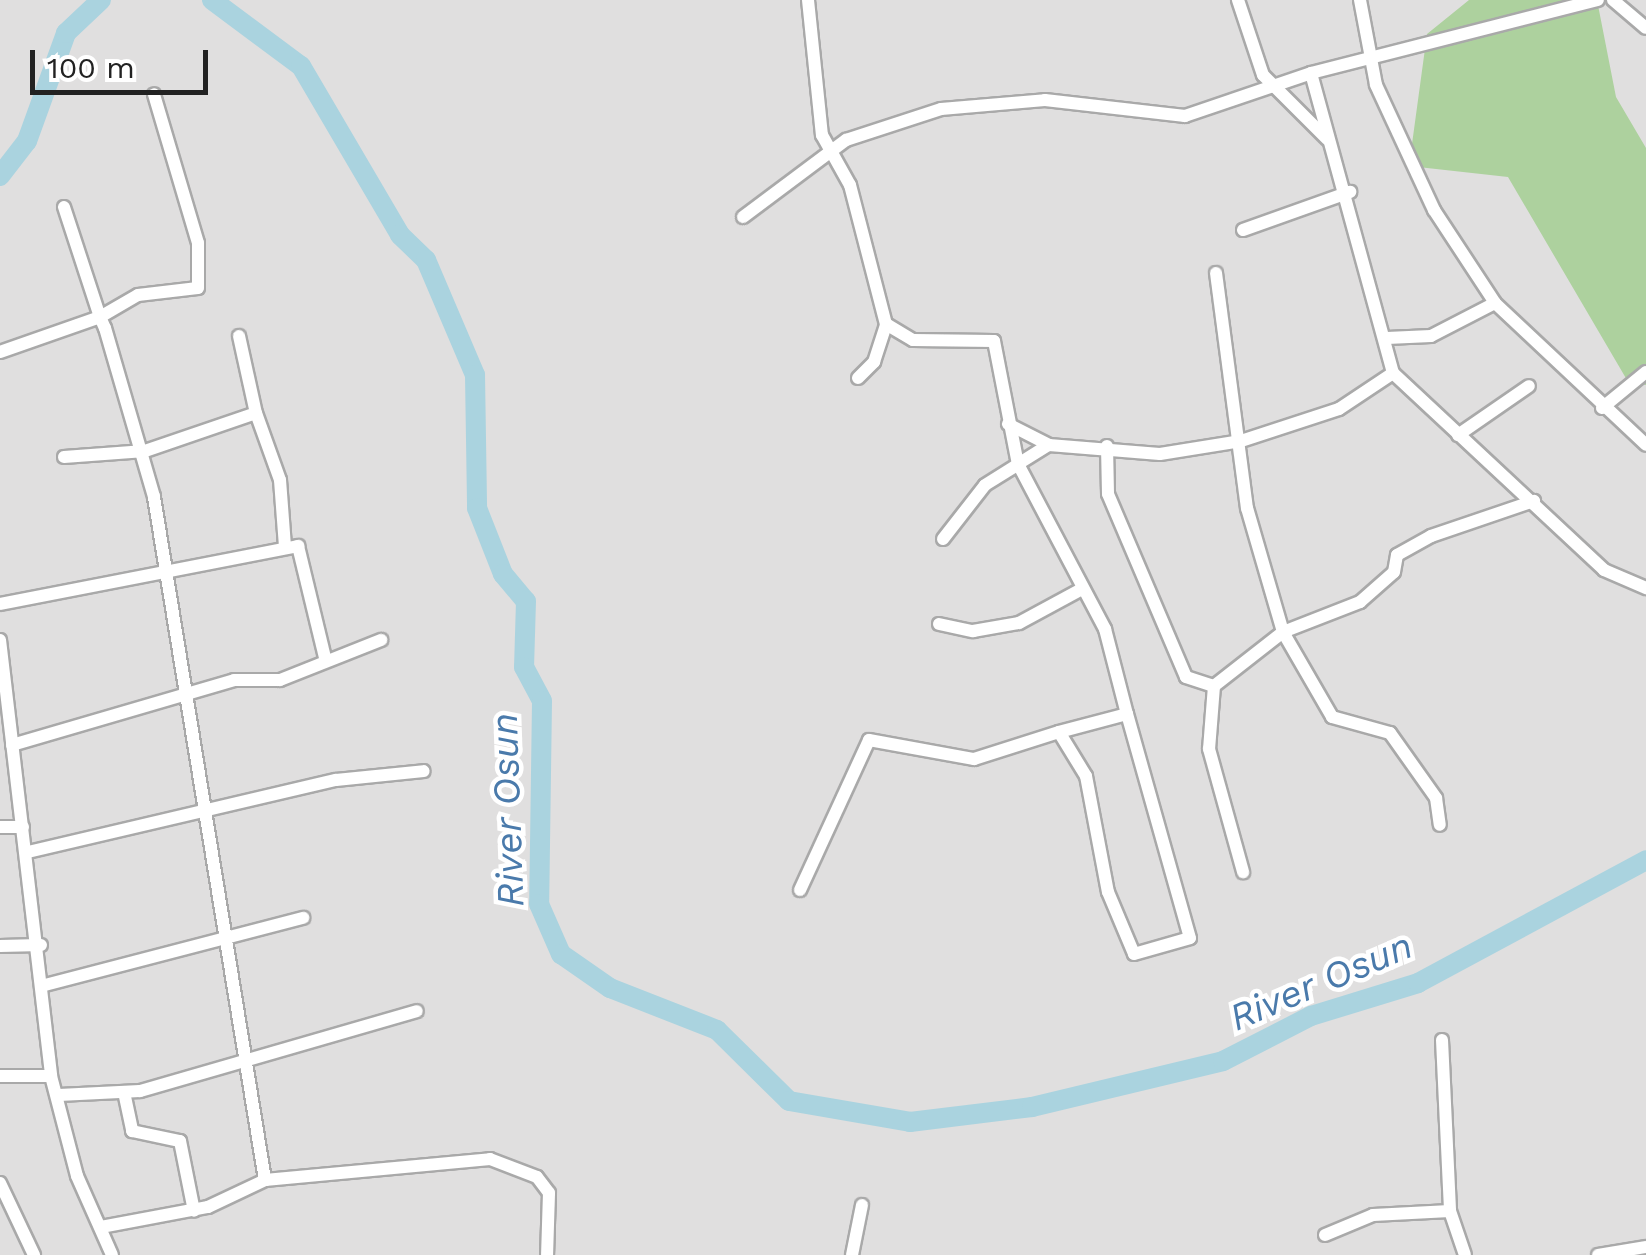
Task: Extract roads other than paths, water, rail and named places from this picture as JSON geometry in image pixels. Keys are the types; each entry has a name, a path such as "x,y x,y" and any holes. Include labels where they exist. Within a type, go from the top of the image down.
{"street":[{"path":"808,0 831,153 850,186 886,324 858,378"},
{"path":"1238,0 1263,74 1327,139"},
{"path":"1360,0 1371,59 1403,156 1495,303 1602,408 1646,445"},
{"path":"743,217 860,132 941,109 1045,100 1161,118 1212,111 1312,73 1598,0"},
{"path":"1613,0 1646,28"},
{"path":"1312,73 1327,139 1350,192 1393,373 1604,570 1646,588"},
{"path":"0,352 100,317 138,296 194,290 204,276 154,94"},
{"path":"1244,230 1350,192"},
{"path":"64,206 144,451 188,695 245,1062 263,1148 265,1180"},
{"path":"1216,273 1247,508 1284,632 1332,716 1390,733 1436,798 1440,825"},
{"path":"1386,338 1431,336 1495,303"},
{"path":"886,324 914,340 986,334 998,351 1018,464 1105,629 1190,929 1186,943 1131,953 1108,892 1086,776 1059,732"},
{"path":"239,336 256,413 280,480 286,547"},
{"path":"1602,408 1646,372"},
{"path":"1008,424 1049,445 1108,446 1176,454 1241,440 1339,409 1393,373"},
{"path":"1458,435 1529,386"},
{"path":"64,457 144,451 256,413"},
{"path":"943,539 985,485 1049,445"},
{"path":"1108,446 1108,494 1186,677 1214,686"},
{"path":"1244,872 1208,749 1214,686 1284,632 1360,602 1394,572 1397,555 1431,536 1534,501"},
{"path":"0,604 298,546 306,559 326,658"},
{"path":"939,624 973,632 1019,623 1082,589"},
{"path":"0,640 3,710 12,745 41,946 52,1076 76,1176 112,1255"},
{"path":"12,745 234,680 280,680 326,658 382,640"},
{"path":"800,890 869,740 974,759 1127,714"},
{"path":"28,852 206,816 336,780 424,771"},
{"path":"0,827 23,827"},
{"path":"44,985 303,918"},
{"path":"0,946 41,946"},
{"path":"59,1095 124,1092 245,1062 416,1011"},
{"path":"1442,1040 1450,1212 1464,1255"},
{"path":"0,1076 52,1076"},
{"path":"124,1092 132,1132 180,1141 194,1211"},
{"path":"263,1148 284,1177"},
{"path":"100,1227 194,1211 265,1180 390,1162 506,1162 549,1193 547,1255"},
{"path":"0,1183 34,1255"},
{"path":"852,1255 862,1205"},
{"path":"1324,1235 1372,1214 1450,1212"},
{"path":"1598,1255 1646,1247"}],"waterway":[{"name":"River Osun","path":"0,176 27,141 66,33 101,0"},
{"name":"River Osun","path":"212,0 301,66 400,235 426,260 475,375 477,508 503,574 526,601 524,667 542,701 539,904 561,954 610,988 717,1030 789,1101 910,1122 1032,1107 1223,1061 1311,1016 1418,983 1646,860"}]}
